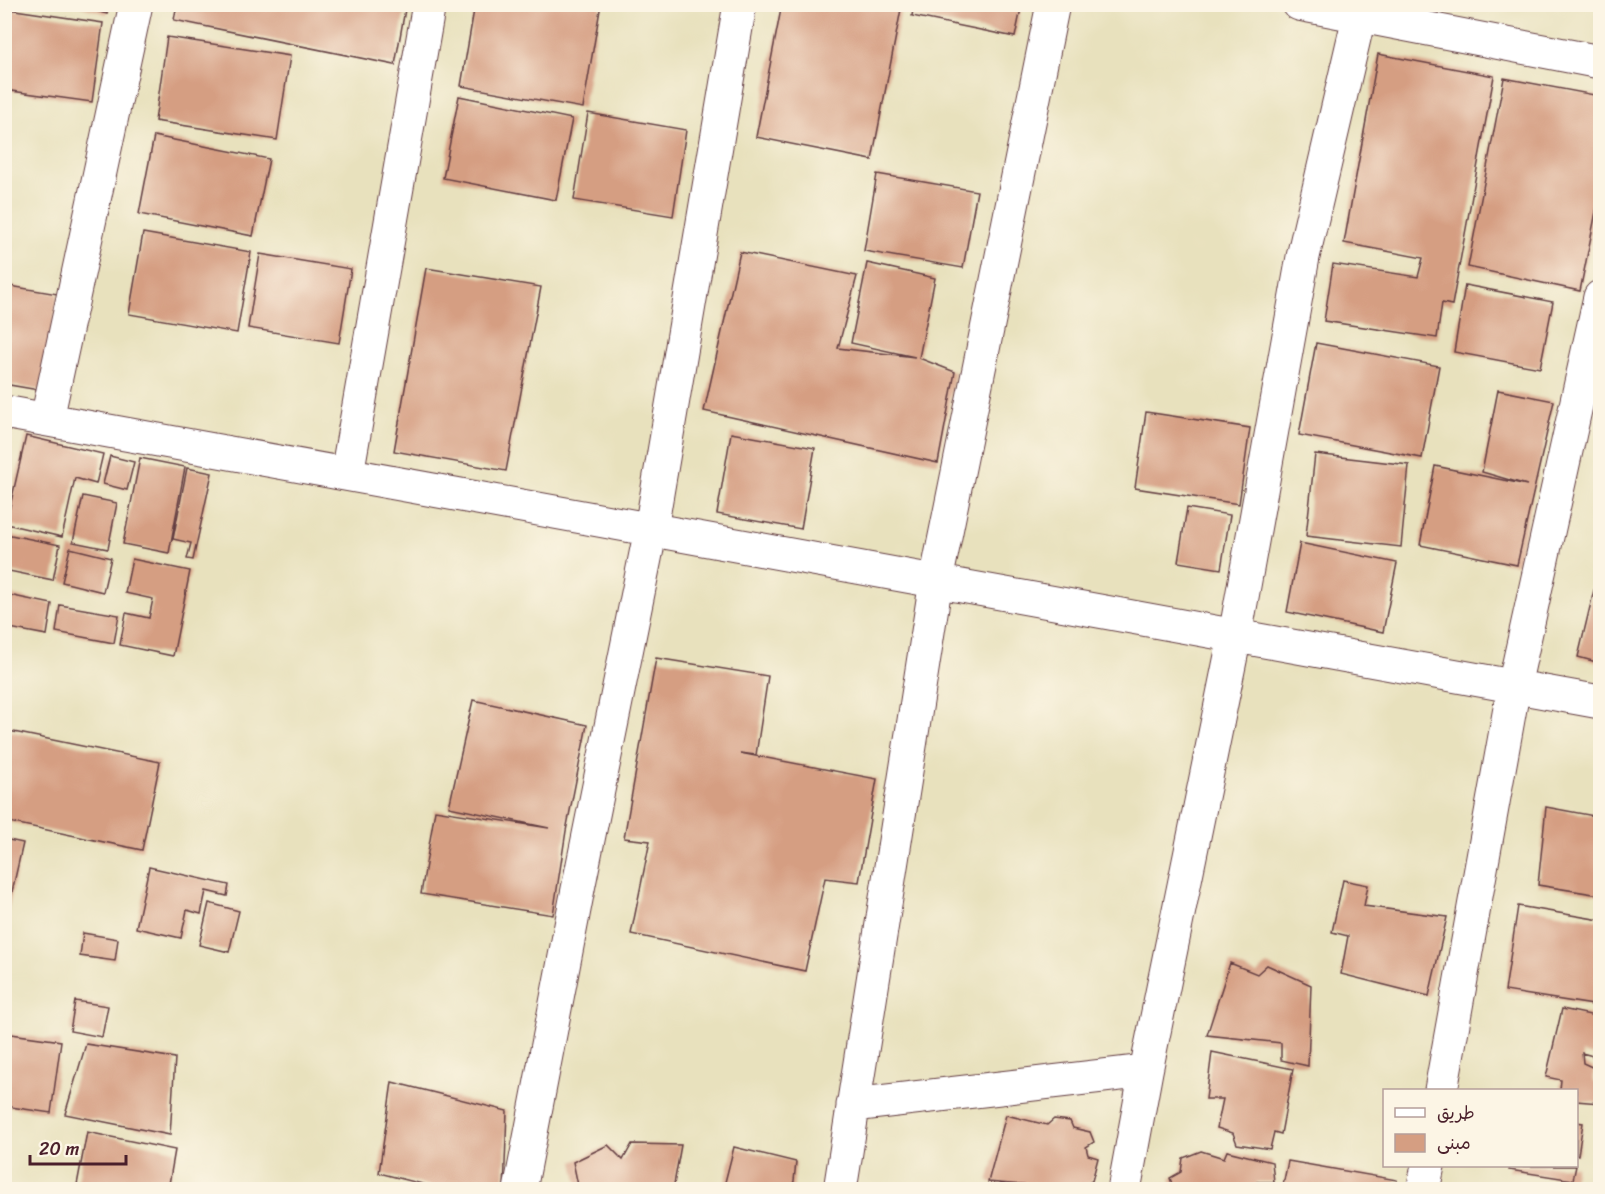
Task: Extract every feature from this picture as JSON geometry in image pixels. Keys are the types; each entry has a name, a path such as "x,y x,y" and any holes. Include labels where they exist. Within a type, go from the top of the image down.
{"street":[{"path":"47,419 136,4"},
{"path":"347,474 429,4"},
{"path":"520,1190 651,529 740,4"},
{"path":"840,1190 936,581 1053,4"},
{"path":"1299,4 1360,10 1600,62"},
{"path":"1124,1190 1146,1071 1235,636 1303,257 1360,10"},
{"path":"1441,1089 1514,687 1600,297"},
{"path":"4,412 1600,702"},
{"path":"853,1105 1146,1071"},
{"path":"1423,1190 1428,1167"}],"building":[{"path":"72,4 109,4 107,14"},
{"path":"177,4 406,4 395,65 174,20"},
{"path":"475,4 601,4 583,108 461,86"},
{"path":"782,4 902,4 872,160 756,137"},
{"path":"914,4 1022,4 1015,37 912,16"},
{"path":"8,9 103,23 92,102 4,90 4,31"},
{"path":"167,37 290,56 277,140 155,121"},
{"path":"1378,54 1494,76 1452,305 1442,303 1437,338 1324,321 1333,264 1418,277 1423,258 1344,243"},
{"path":"1504,78 1600,96 1600,192 1580,291 1468,267"},
{"path":"459,96 572,119 556,200 443,178"},
{"path":"588,113 686,130 673,216 574,200"},
{"path":"154,136 269,159 253,236 139,214"},
{"path":"877,174 977,191 963,268 864,251"},
{"path":"143,233 251,252 237,333 129,314"},
{"path":"740,252 857,276 838,348 915,357 851,343 867,263 935,278 919,358 955,372 938,463 704,411"},
{"path":"260,254 351,269 339,343 248,328"},
{"path":"426,268 541,287 506,471 394,451"},
{"path":"4,285 58,294 44,391 4,384"},
{"path":"1465,285 1553,302 1540,368 1454,352"},
{"path":"1316,343 1439,366 1422,458 1299,435"},
{"path":"1498,390 1554,401 1517,565 1420,545 1435,466 1527,485 1482,472"},
{"path":"1146,412 1250,428 1239,504 1135,488"},
{"path":"731,433 815,448 801,529 717,514"},
{"path":"26,436 103,454 96,484 75,478 62,537 6,524"},
{"path":"1315,454 1409,465 1401,547 1306,536"},
{"path":"110,456 134,462 127,490 103,484"},
{"path":"140,458 185,467 169,553 123,544"},
{"path":"187,468 212,473 193,560 187,559 191,543 173,539"},
{"path":"83,496 117,503 108,549 73,542"},
{"path":"1187,508 1230,515 1221,569 1178,562"},
{"path":"6,534 60,545 53,580 4,570"},
{"path":"1300,543 1397,563 1383,632 1287,612"},
{"path":"70,548 111,558 103,592 62,582"},
{"path":"132,559 190,571 173,656 120,645 126,613 149,618 153,599 125,593"},
{"path":"1594,590 1600,591 1600,663 1578,657"},
{"path":"4,594 52,604 47,635 4,627"},
{"path":"60,605 119,615 114,643 56,632"},
{"path":"656,658 768,676 756,755 740,753 877,779 859,882 825,878 805,971 631,934 650,841 624,838"},
{"path":"473,700 587,725 566,831 553,915 421,894 435,810 549,828 449,807"},
{"path":"4,730 160,762 142,850 4,821"},
{"path":"1546,807 1600,817 1600,895 1538,885"},
{"path":"4,839 23,843 5,923 4,923"},
{"path":"149,867 229,885 227,896 206,891 201,914 187,910 181,938 136,928"},
{"path":"1343,880 1368,885 1364,906 1447,917 1429,996 1341,974 1348,936 1332,932"},
{"path":"209,903 239,911 229,952 199,945"},
{"path":"1518,906 1600,920 1600,1006 1505,991"},
{"path":"83,933 118,939 115,961 80,956"},
{"path":"1230,963 1257,974 1267,965 1311,985 1308,1066 1281,1060 1281,1043 1207,1035"},
{"path":"75,1001 108,1006 102,1037 70,1031"},
{"path":"1562,1009 1600,1017 1600,1058 1582,1053 1583,1063 1594,1068 1594,1082 1600,1084 1600,1103 1578,1101 1578,1089 1560,1089 1561,1080 1546,1077"},
{"path":"4,1033 61,1041 51,1113 4,1106"},
{"path":"86,1044 175,1058 170,1135 65,1114"},
{"path":"1212,1052 1293,1069 1281,1134 1274,1132 1270,1149 1237,1144 1233,1133 1217,1128 1223,1099 1206,1099"},
{"path":"392,1082 507,1111 504,1190 446,1190 379,1173"},
{"path":"1006,1115 1047,1125 1054,1119 1070,1121 1073,1128 1090,1132 1094,1142 1086,1147 1088,1155 1098,1158 1092,1181 1076,1190 988,1182"},
{"path":"1578,1122 1583,1123 1578,1155"},
{"path":"87,1132 175,1150 168,1190 76,1190"},
{"path":"632,1144 681,1145 673,1190 579,1190 573,1162 608,1145 623,1160"},
{"path":"734,1147 796,1162 793,1190 723,1190"},
{"path":"1201,1151 1224,1158 1227,1151 1272,1162 1274,1182 1257,1182 1257,1190 1216,1190 1210,1185 1202,1190 1174,1190 1170,1178 1181,1172 1183,1158"},
{"path":"1288,1161 1397,1180 1396,1190 1282,1190"},
{"path":"1510,1167 1576,1167 1573,1180 1509,1170"}]}
